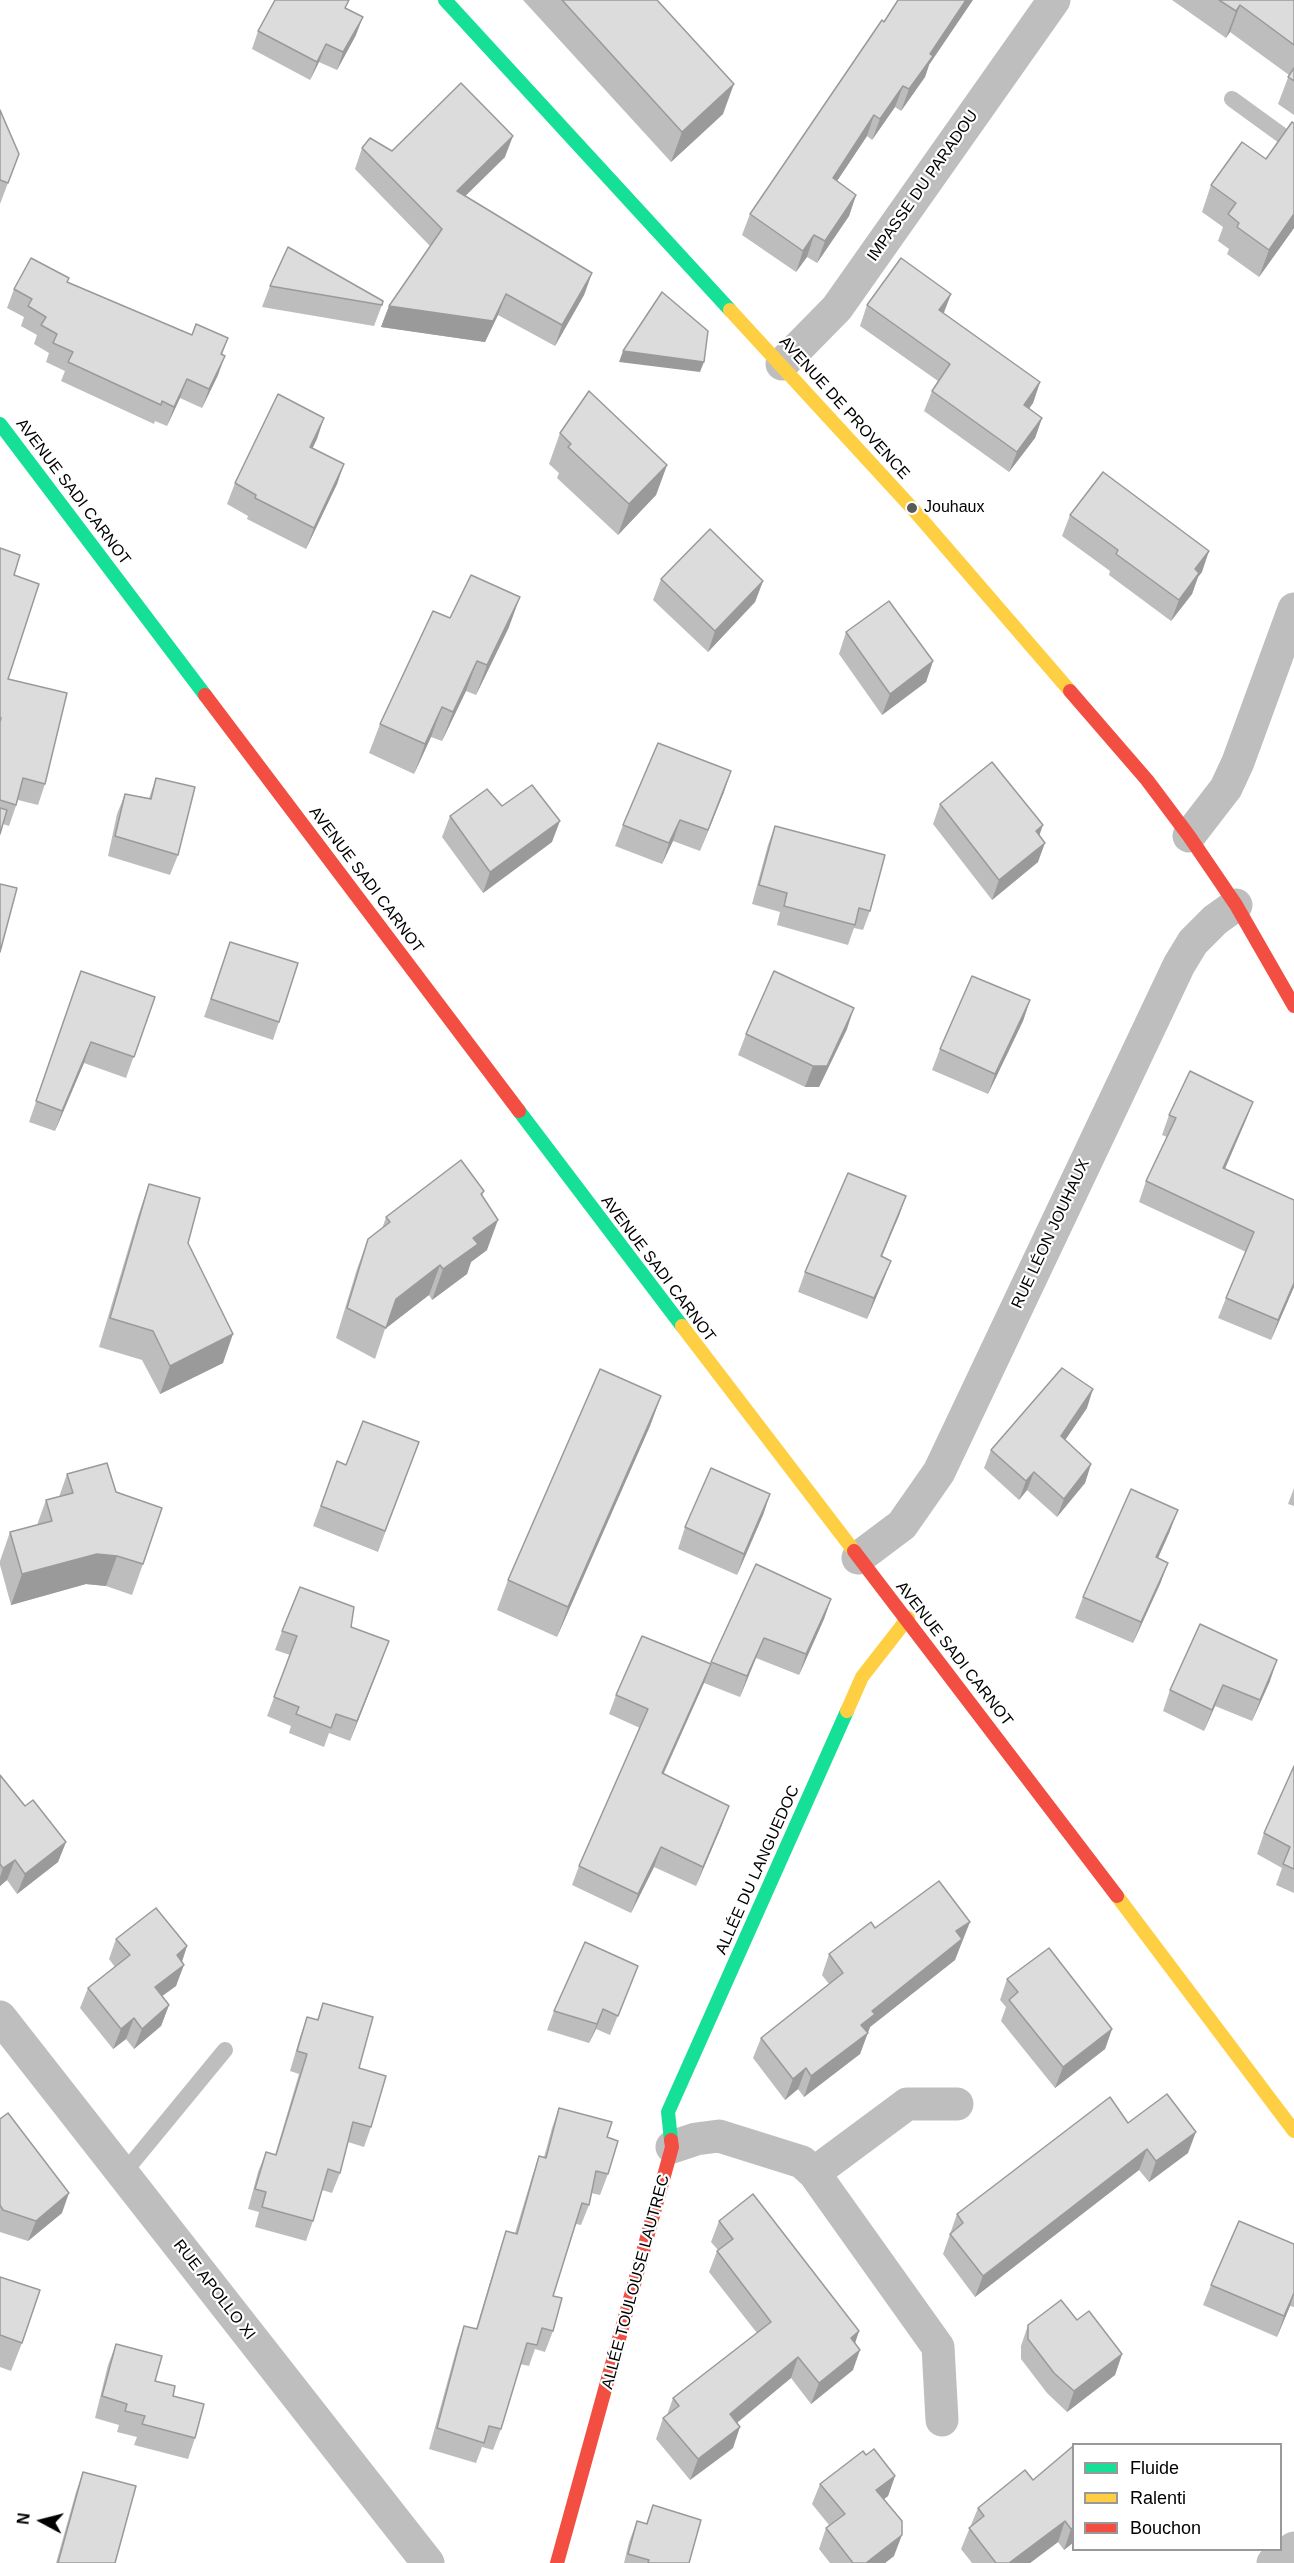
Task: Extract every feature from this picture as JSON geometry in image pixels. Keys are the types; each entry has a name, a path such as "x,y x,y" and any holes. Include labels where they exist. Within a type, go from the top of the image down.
{"street":[{"name":"AVENUE DE PROVENCE","path":"446,0 912,508 1147,780 1190,836 1236,905 1294,1006"},
{"name":"IMPASSE DU PARADOU","path":"782,364 837,308 1054,0"},
{"name":"AVENUE SADI CARNOT","path":"0,424 610,1232 858,1558 908,1618 1294,2131"},
{"path":"1190,836 1226,788 1238,762 1294,609"},
{"name":"RUE LÉON JOUHAUX","path":"858,1558 902,1526 939,1472 1179,965 1194,942 1215,920 1236,905"},
{"name":"ALLÉE DU LANGUEDOC","path":"672,2147 668,2112 687,2069 862,1677 908,1618"},
{"name":"RUE APOLLO XI","path":"0,2017 423,2562"},
{"path":"814,2173 907,2104 957,2104"},
{"path":"672,2147 696,2139 719,2136 802,2162 814,2173 938,2347 942,2420"},
{"name":"ALLÉE TOULOUSE LAUTREC","path":"557,2563 672,2147"},
{"path":"1273,2563 1294,2548"}],"lane":[{"path":"1232,99 1294,144"},
{"path":"123,2174 225,2050"}],"building":[{"path":"275,0 349,0 345,8 363,17 343,52 326,44 317,62 258,31"},
{"path":"562,0 657,0 734,84 682,132"},
{"path":"898,0 966,0 930,54 933,56 909,89 903,86 880,119 874,115 833,178 856,195 825,241 814,235 803,251 750,214"},
{"path":"1219,0 1294,0 1294,45 1240,5 1236,11"},
{"path":"1294,68 1294,81 1288,77"},
{"path":"461,83 513,136 457,191 592,273 562,325 506,294 493,321 389,306 442,229 362,148 370,138 392,151"},
{"path":"0,110 19,154 8,183 0,180"},
{"path":"1292,122 1294,123 1294,214 1269,250 1237,227 1239,223 1228,214 1236,203 1211,185 1242,142 1266,159"},
{"path":"288,247 383,301 382,305 270,286"},
{"path":"31,258 69,278 67,282 192,335 196,324 228,338 221,354 225,356 209,389 187,379 174,407 162,401 161,405 68,362 73,352 53,343 57,334 41,325 46,317 28,306 32,299 14,289"},
{"path":"901,258 951,294 939,310 1040,382 1024,405 1042,418 1017,452 932,391 950,364 867,305"},
{"path":"662,292 708,331 704,362 623,351"},
{"path":"589,391 667,465 629,504 568,447 571,444 560,433"},
{"path":"278,394 324,418 310,447 344,464 314,528 255,498 256,495 235,483"},
{"path":"1103,472 1209,551 1195,569 1199,573 1179,600 1116,554 1118,550 1070,515"},
{"path":"710,529 763,581 715,631 661,579"},
{"path":"0,548 20,555 14,575 39,584 8,679 67,693 45,784 23,778 16,805 0,800"},
{"path":"471,575 520,597 487,665 477,661 453,712 442,707 425,744 380,724 433,611 450,618"},
{"path":"889,601 933,661 890,694 846,632"},
{"path":"658,743 731,771 708,830 680,820 669,843 623,825"},
{"path":"992,762 1043,825 1036,831 1045,843 999,880 940,804"},
{"path":"156,778 195,787 178,855 115,836 125,794 151,799"},
{"path":"532,785 560,821 490,872 450,816 487,789 502,806"},
{"path":"0,808 7,810 0,834"},
{"path":"775,826 885,855 870,911 859,908 855,925 784,906 787,893 759,885"},
{"path":"0,884 17,888 0,952"},
{"path":"230,942 298,963 279,1022 211,999"},
{"path":"81,971 155,997 134,1057 91,1042 62,1111 36,1101"},
{"path":"774,971 854,1008 827,1066 813,1066 746,1034"},
{"path":"972,976 1030,1000 995,1074 940,1049"},
{"path":"1190,1071 1253,1102 1223,1168 1294,1200 1294,1283 1278,1320 1226,1298 1254,1232 1146,1181 1176,1118 1169,1115"},
{"path":"461,1160 484,1191 481,1194 498,1220 473,1238 478,1244 443,1269 440,1265 396,1299 386,1328 347,1308 368,1239 390,1222 386,1217"},
{"path":"848,1173 906,1196 881,1256 891,1261 874,1298 805,1272"},
{"path":"149,1184 200,1198 188,1243 233,1334 170,1366 153,1331 110,1318"},
{"path":"1062,1368 1093,1389 1061,1436 1091,1464 1064,1499 1034,1472 1026,1481 991,1450"},
{"path":"600,1369 661,1396 568,1607 508,1580"},
{"path":"363,1421 419,1442 385,1531 321,1506 337,1461 346,1465"},
{"path":"107,1463 116,1492 162,1508 143,1564 117,1556 97,1554 22,1574 10,1532 52,1521 46,1500 73,1493 67,1474"},
{"path":"711,1468 770,1494 744,1554 685,1527"},
{"path":"1131,1489 1178,1510 1156,1557 1168,1563 1141,1622 1083,1597"},
{"path":"756,1564 831,1599 806,1654 764,1638 747,1676 711,1662"},
{"path":"300,1587 354,1607 351,1627 389,1641 357,1721 336,1714 331,1728 296,1714 299,1707 274,1697 297,1636 282,1631"},
{"path":"1200,1624 1277,1660 1260,1700 1223,1685 1212,1710 1170,1690"},
{"path":"642,1636 711,1664 662,1773 729,1806 703,1867 661,1847 638,1894 579,1866 648,1709 616,1695"},
{"path":"1294,1766 1294,1869 1283,1864 1290,1847 1264,1833"},
{"path":"0,1775 25,1806 33,1800 66,1842 25,1874 15,1860 3,1868 0,1864"},
{"path":"939,1881 970,1922 956,1931 962,1939 872,2011 875,2014 861,2025 868,2033 811,2076 806,2068 793,2079 761,2038 843,1973 829,1954 871,1922 875,1928"},
{"path":"156,1908 187,1946 177,1955 184,1965 155,1987 169,2005 142,2029 134,2018 121,2029 88,1988 130,1955 116,1939"},
{"path":"585,1942 638,1966 618,2016 603,2009 597,2024 554,2011"},
{"path":"1049,1948 1112,2029 1063,2067 1009,2000 1018,1992 1007,1979"},
{"path":"323,2003 373,2017 359,2068 386,2076 371,2127 353,2122 340,2173 328,2169 313,2221 262,2207 266,2192 255,2189 266,2152 276,2155 307,2054 297,2051 307,2017 318,2020"},
{"path":"1167,2094 1196,2132 1156,2161 1147,2149 983,2276 950,2234 963,2223 957,2214 1110,2097 1128,2123"},
{"path":"559,2108 612,2122 607,2137 618,2141 608,2174 596,2171 589,2205 582,2203 553,2296 562,2298 553,2331 542,2328 537,2345 527,2343 501,2429 489,2426 484,2443 437,2428 464,2326 477,2329 506,2231 517,2234 539,2156 546,2158"},
{"path":"8,2113 69,2193 36,2221 3,2210 0,2205 0,2119"},
{"path":"753,2194 859,2331 851,2338 860,2350 819,2383 798,2357 730,2414 740,2427 698,2459 663,2418 679,2406 673,2398 771,2322 717,2251 733,2239 719,2221"},
{"path":"1239,2221 1294,2244 1294,2293 1284,2316 1211,2285"},
{"path":"0,2277 40,2290 22,2343 0,2335"},
{"path":"1061,2300 1077,2320 1089,2311 1122,2354 1074,2391 1054,2373 1028,2339 1028,2325"},
{"path":"116,2344 162,2356 155,2381 175,2386 173,2396 204,2404 195,2438 142,2424 145,2416 125,2411 127,2404 102,2396"},
{"path":"1072,2447 1072,2528 1065,2521 1009,2563 996,2563 969,2528 984,2516 978,2508 1025,2470 1033,2480"},
{"path":"874,2449 895,2476 876,2490 902,2521 902,2535 866,2563 853,2563 826,2528 845,2514 820,2484 863,2451 866,2455"},
{"path":"83,2472 136,2486 115,2563 58,2563"},
{"path":"653,2505 701,2520 689,2563 648,2563 649,2560 628,2554 637,2521 647,2524"}],"traffic: fast":[{"path":"445,0 730,310"},
{"path":"0,424 205,695"},
{"path":"519,1111 682,1326"},
{"path":"671,2140 668,2112 847,1711"}],"traffic: slow":[{"path":"730,310 912,508 1070,691"},
{"path":"682,1326 854,1551"},
{"path":"847,1711 862,1677 908,1618"},
{"path":"1117,1896 1294,2131"}],"traffic: jam":[{"path":"1070,691 1147,780 1189,836 1236,905 1294,1006"},
{"path":"205,695 519,1111"},
{"path":"854,1551 1117,1896"},
{"path":"557,2563 672,2147 671,2140"}],"place":[{"name":"Jouhaux","path":"912,508"}]}
